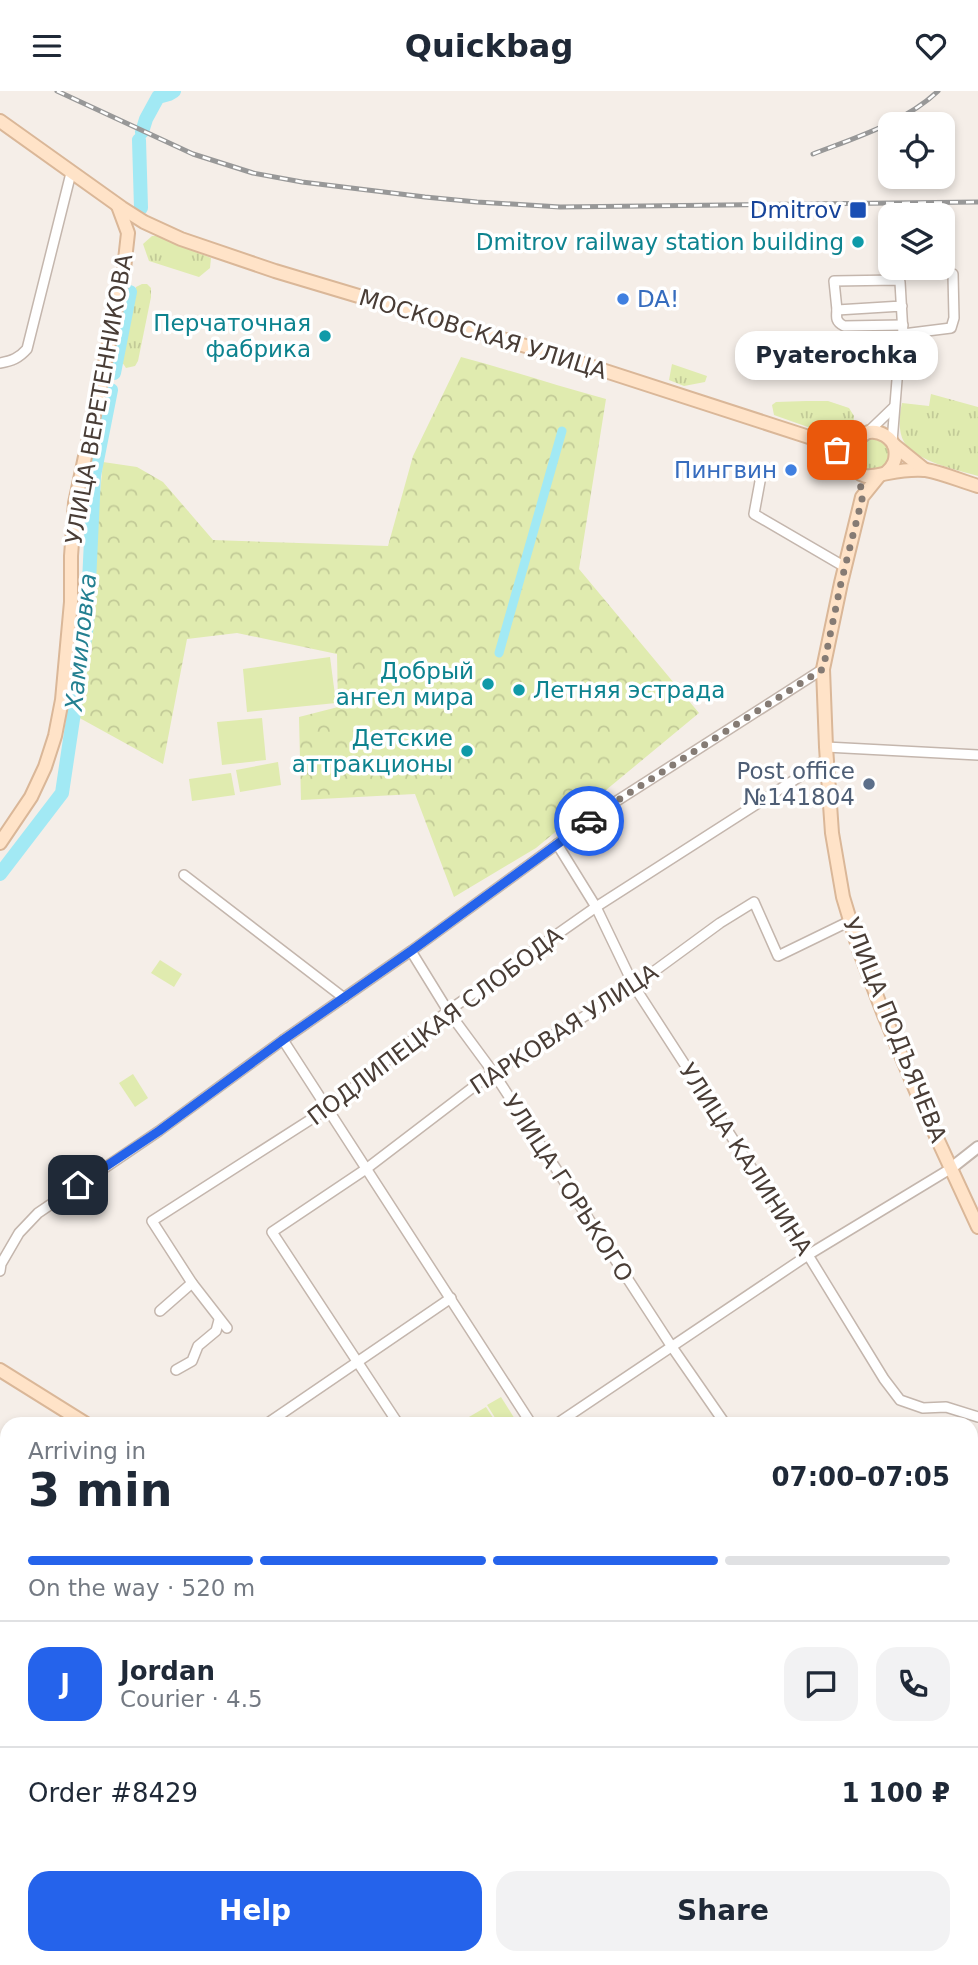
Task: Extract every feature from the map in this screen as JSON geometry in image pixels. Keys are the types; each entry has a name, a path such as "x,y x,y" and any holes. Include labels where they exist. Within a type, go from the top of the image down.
{"main road":[{"name":"МОСКОВСКАЯ УЛИЦА","path":"0,121 120,207 144,222 181,239 222,254 559,356 753,421 824,441 867,476 925,470"},
{"name":"УЛИЦА ВЕРЕТЕННИКОВА","path":"0,843 31,797 55,736 66,661 75,503 124,269 128,233 120,207"},
{"name":"МОСКОВСКАЯ УЛИЦА","path":"824,441 881,433 925,470 978,486"},
{"path":"854,465 852,446 863,435"},
{"path":"883,475 894,463 896,456 893,444"},
{"name":"УЛИЦА ПОДЪЯЧЕВА","path":"854,465 863,495 823,669 832,833 843,897 859,950 884,1015 978,1227"},
{"name":"УЛИЦА ПОДЪЯЧЕВА","path":"863,495 883,475"},
{"path":"0,1370 75,1417"}],"street":[{"path":"0,363 20,357 27,349 71,173"},
{"path":"893,444 903,330 900,280 835,279 838,323 844,326 903,330 951,328 953,280"},
{"path":"836,310 902,306"},
{"path":"863,435 895,406"},
{"path":"761,476 754,514 845,567"},
{"path":"0,1271 1,1264 19,1233 38,1213 159,1131 612,804 823,669"},
{"path":"827,753 978,755"},
{"name":"ПОДЛИПЕЦКАЯ СЛОБОДА","path":"227,1328 192,1283 152,1221 327,1109 449,1011 596,907 827,753"},
{"name":"УЛИЦА КАЛИНИНА","path":"557,844 596,907 634,986 808,1255 884,1380 900,1399 923,1408 946,1407 978,1417"},
{"path":"184,875 344,998"},
{"name":"ПАРКОВАЯ УЛИЦА","path":"356,1361 272,1232 366,1169 493,1072 634,986 720,923 754,902 778,956 850,921"},
{"name":"УЛИЦА ГОРЬКОГО","path":"411,951 720,1417"},
{"path":"283,1040 527,1417"},
{"path":"567,1417 808,1255 950,1168 978,1147"},
{"path":"160,1311 192,1283"},
{"path":"276,1417 451,1298"},
{"path":"176,1370 191,1361 198,1346 216,1331 219,1319"},
{"path":"356,1361 394,1417"}],"green space":[{"path":"152,236 211,258 210,268 199,277 149,261 143,244"},
{"path":"142,284 151,288 151,297 138,361 135,366 126,368 122,362 136,287"},
{"path":"461,357 606,399 579,569 699,713 536,848 454,897 415,794 301,800 299,717 338,707 337,654 237,633 187,639 163,764 76,716 103,462 137,467 163,482 213,540 388,546 413,456"},
{"path":"672,364 707,376 705,382 684,386 669,380"},
{"path":"931,394 978,407 978,476 927,460 909,449 904,442 900,423 902,403 929,406"},
{"path":"828,401 849,408 854,416 853,429 819,431 774,415 772,405 776,402"},
{"path":"876,435 892,449 886,470 865,473 853,455 856,444"},
{"path":"330,657 336,703 247,712 243,669"},
{"path":"262,718 266,760 222,765 217,722"},
{"path":"278,762 281,785 240,792 236,770"},
{"path":"231,773 235,795 192,801 189,779"},
{"path":"160,960 182,974 174,987 151,973"},
{"path":"133,1074 148,1098 135,1107 119,1083"},
{"path":"501,1397 514,1417 495,1417 487,1405"},
{"path":"486,1407 492,1417 469,1417"}],"waterway":[{"name":"Хамиловка","path":"142,132 158,97 174,91"},
{"name":"Хамиловка","path":"139,140 141,208"},
{"name":"Хамиловка","path":"114,373 130,292"},
{"name":"Хамиловка","path":"0,874 62,793 87,625 94,476 111,390"},
{"path":"499,653 562,431"}],"railway":[{"path":"57,91 193,154 253,173 302,182 425,197 560,207 978,202"},
{"path":"813,154 911,112 938,91"}],"way so far":[{"path":"589,821 823,669 863,495 851,460 837,450"}],"place":[{"name":"Dmitrov","path":"858,210"},
{"name":"Dmitrov railway station building","path":"858,242"},
{"name":"DA!","path":"623,299"},
{"name":"Перчаточная фабрика","path":"325,336"},
{"name":"Pyaterochka","path":"837,450"},
{"name":"Пингвин","path":"791,470"},
{"name":"Добрый ангел мира","path":"488,684"},
{"name":"Летняя эстрада","path":"519,690"},
{"name":"Детские аттракционы","path":"467,751"},
{"name":"Post office №141804","path":"869,784"}],"route":[{"path":"78,1185 159,1131 589,821"}]}
